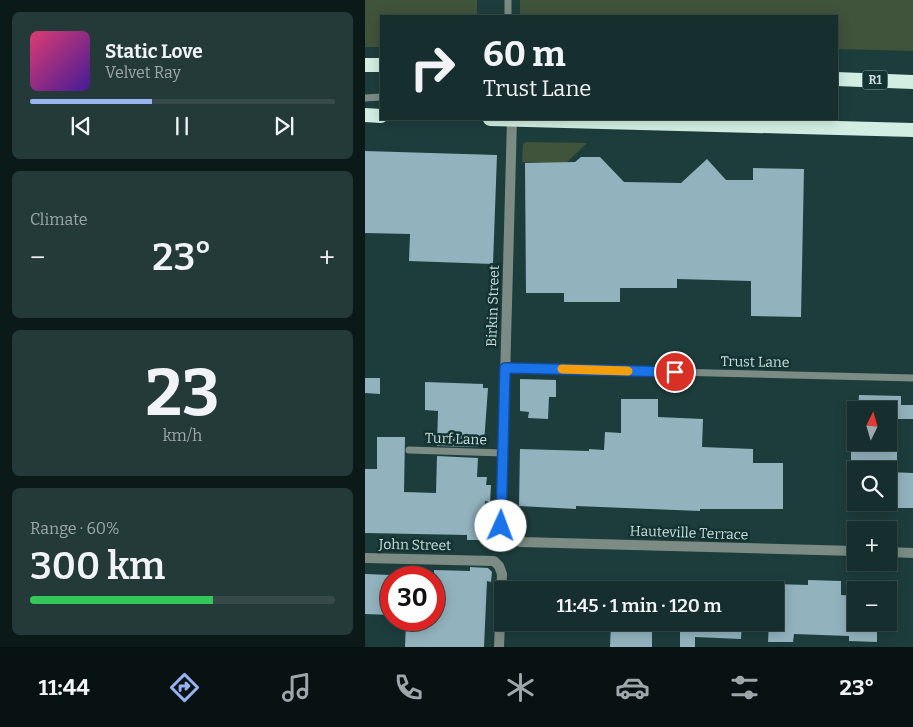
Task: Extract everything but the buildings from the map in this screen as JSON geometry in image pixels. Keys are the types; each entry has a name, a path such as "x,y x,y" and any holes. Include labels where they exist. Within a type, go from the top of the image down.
{"highway":[{"path":"365,65 380,65"},
{"name":"R1","path":"838,79 913,82"},
{"path":"365,115 380,116"},
{"path":"545,120 913,130"}],"street":[{"name":"Birkin Street","path":"512,120 501,526 508,537 521,542"},
{"name":"Hauteville Terrace","path":"521,542 847,551"},
{"path":"897,552 913,553"},
{"name":"John Street","path":"365,558 494,561 499,566 502,574 499,647"}],"lane":[{"path":"508,0 508,15"},
{"path":"365,98 380,97"},
{"path":"720,120 744,126"},
{"name":"Trust Lane","path":"505,368 913,378"},
{"name":"Turf Lane","path":"409,450 503,453"}],"green space":[{"path":"365,0 477,0 477,15 380,15 380,47 365,47"},
{"path":"520,0 913,0 913,51 838,49 838,15 520,15"},
{"path":"526,142 587,143 565,164 522,162 523,144"}],"slow traffic":[{"path":"562,369 628,371"}],"route":[{"path":"501,526 505,368 675,372"}]}
